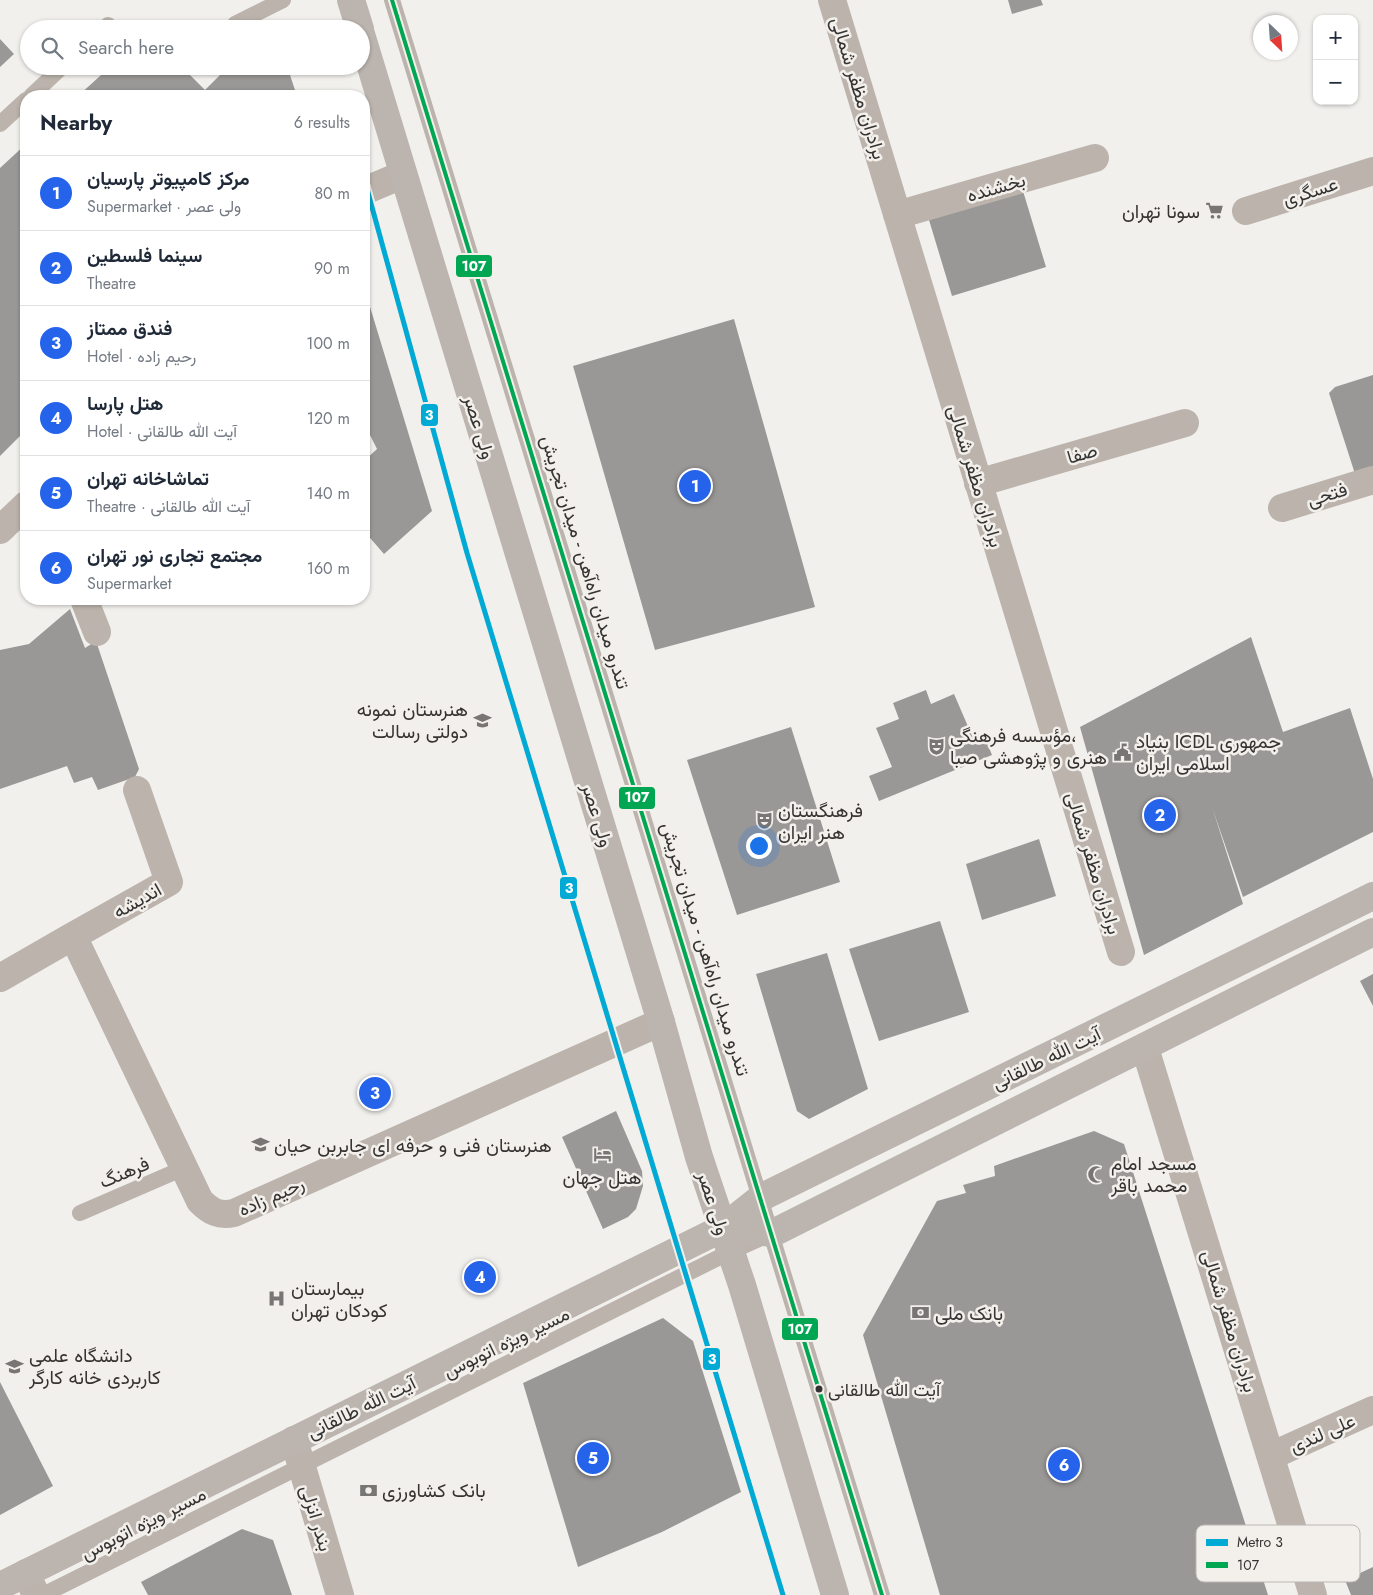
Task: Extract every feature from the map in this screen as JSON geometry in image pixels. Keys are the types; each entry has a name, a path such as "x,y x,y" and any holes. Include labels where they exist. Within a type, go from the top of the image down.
{"main road":[{"path":"351,0 357,20"},
{"name":"ولی عصر","path":"370,65 402,175 662,1022 699,1157 742,1285 835,1595"},
{"name":"آیت الله طالقانی","path":"0,1586 31,1584 294,1440 726,1240 762,1197 1373,896"},
{"name":"آیت الله طالقانی","path":"772,1233 1145,1048 1373,932"},
{"path":"726,1240 772,1233"}],"street":[{"name":"برادران مظفر شمالی","path":"832,0 1121,952"},
{"name":"بخشنده","path":"897,215 1095,158"},
{"name":"عسگری","path":"1246,211 1373,171"},
{"path":"370,188 402,175"},
{"name":"صفا","path":"978,483 1185,423"},
{"name":"فتحی","path":"1282,508 1373,480"},
{"path":"0,530 20,511"},
{"path":"86,605 97,632"},
{"name":"اندیشه","path":"73,936 169,882 136,790"},
{"path":"0,978 73,936"},
{"name":"رحیم زاده","path":"73,936 200,1201 208,1209 224,1215 234,1213 662,1022"},
{"name":"برادران مظفر شمالی","path":"1145,1048 1157,1081 1292,1525"},
{"name":"علی لندی","path":"1271,1456 1373,1410"},
{"name":"بندر انزلی","path":"294,1440 340,1595"},
{"name":"برادران مظفر شمالی","path":"1309,1582 1313,1595"}],"lane":[{"path":"243,20 283,0"},
{"name":"تندرو میدان راه‌آهن - میدان تجریش","path":"392,0 762,1197 882,1595"},
{"path":"37,90 54,75"},
{"path":"0,124 20,106"},
{"name":"فرهنگ","path":"80,1213 184,1168"},
{"name":"مسیر ویژه اتوبوس","path":"43,1595 302,1466 726,1240"}],"building":[{"path":"1008,0 1041,0 1043,5 1012,14"},
{"path":"0,39 14,54 0,67"},
{"path":"101,75 190,75 205,90 85,90"},
{"path":"220,75 290,75 295,90 205,90"},
{"path":"20,150 20,436 0,456 0,168"},
{"path":"1023,191 1046,267 952,296 929,220"},
{"path":"370,307 432,511 384,554 370,538 370,455 377,449 370,435"},
{"path":"734,319 815,607 655,650 573,366"},
{"path":"1373,375 1373,472 1356,477 1329,393 1335,387"},
{"path":"70,609 85,648 96,641 139,769 135,777 98,790 92,777 74,783 67,766 0,789 0,650 29,644"},
{"path":"1251,637 1283,732 1350,708 1373,779 1373,832 1243,897 1213,810 1243,904 1144,955 1080,727"},
{"name":"مؤسسه فرهنگی، هنری و پژوهشی صبا","path":"926,690 931,704 954,694 973,738 983,733 992,755 879,801 869,776 892,767 876,728 899,719 893,703"},
{"name":"فرهنگستان هنر ایران","path":"791,727 840,882 737,915 687,760"},
{"path":"1039,839 1056,896 982,920 966,864"},
{"path":"940,921 969,1012 879,1041 849,949"},
{"path":"827,953 868,1089 809,1119 797,1111 756,974"},
{"path":"1373,974 1373,1006 1360,981"},
{"name":"هتل جهان","path":"616,1111 642,1171 643,1186 636,1209 628,1217 603,1229 562,1137"},
{"path":"1094,1131 1124,1144 1246,1525 1196,1525 1196,1582 1264,1582 1268,1595 940,1595 863,1335 937,1201 966,1193 963,1185 995,1176 994,1166"},
{"path":"663,1318 693,1341 741,1492 662,1532 578,1567 523,1383"},
{"path":"0,1382 53,1486 0,1515"},
{"path":"242,1529 273,1540 292,1595 148,1595 141,1582"},
{"path":"1373,1567 1373,1595 1351,1595 1346,1582 1360,1582 1360,1573"}],"metro line":[{"name":"3","path":"370,200 467,553 783,1595"}],"transit line":[{"name":"107","path":"392,0 882,1595"}],"place":[{"name":"سونا تهران","path":"1214,211"},
{"name":"مرکز کامپیوتر پارسیان","path":"695,486"},
{"name":"هنرستان نمونه دولتی رسالت","path":"482,720"},
{"name":"مؤسسه فرهنگی، هنری و پژوهشی صبا","path":"936,746"},
{"name":"بنیاد ICDL جمهوری اسلامی ایران","path":"1122,752"},
{"name":"سینما فلسطین","path":"1160,815"},
{"name":"فرهنگستان هنر ایران","path":"764,821"},
{"name":"فندق ممتاز","path":"375,1093"},
{"name":"هنرستان فنی و حرفه ای جابربن حیان","path":"260,1145"},
{"name":"هتل جهان","path":"602,1154"},
{"name":"مسجد امام محمد باقر","path":"1097,1174"},
{"name":"هتل پارسا","path":"480,1277"},
{"name":"بیمارستان کودکان تهران","path":"277,1299"},
{"name":"بانک ملی","path":"921,1313"},
{"name":"دانشگاه علمی کاربردی خانه کارگر","path":"15,1366"},
{"name":"آیت الله طالقانی","path":"819,1389"},
{"name":"تماشاخانه تهران","path":"593,1458"},
{"name":"مجتمع تجاری نور تهران","path":"1064,1465"},
{"name":"بانک کشاورزی","path":"368,1490"}]}
